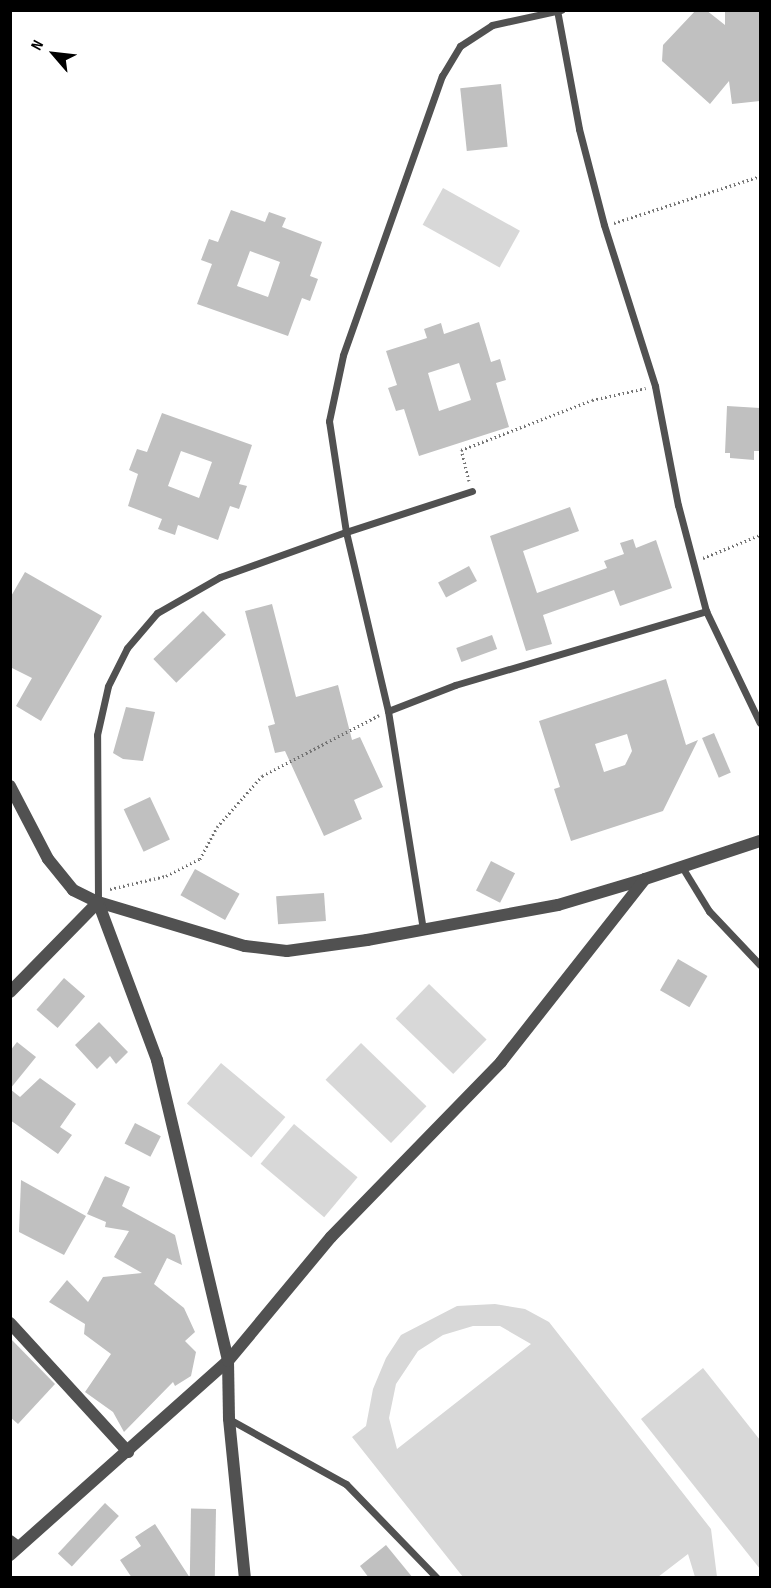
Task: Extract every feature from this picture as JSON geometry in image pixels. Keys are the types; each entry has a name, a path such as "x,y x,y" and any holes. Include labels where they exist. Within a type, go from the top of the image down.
{"street":[{"path":"10,786 48,859 74,890 98,902 245,946 287,951 558,905 760,841"},
{"path":"13,1548 129,1452 228,1361 331,1237 501,1062 645,879"},
{"path":"10,992 98,902"},
{"path":"98,902 157,1060 228,1361 229,1419 245,1578"},
{"path":"10,1323 129,1452"}],"lane":[{"path":"423,929 388,711 346,532 329,422 343,355 442,76 460,46 492,26 558,11 570,86 604,225 655,386 693,562 706,611 760,723"},
{"path":"98,902 97,735 108,686 126,648 157,613 220,577 346,532 472,491"},
{"path":"388,711 455,685 706,611"},
{"path":"682,867 709,911 760,965"},
{"path":"229,1419 346,1484 437,1578"}],"path":[{"path":"604,225 760,176"},
{"path":"472,491 461,450 592,400 655,386"},
{"path":"693,562 760,535"},
{"path":"110,889 166,876 200,859 217,827 262,776 388,711"}],"shaded area":[{"path":"443,188 520,231 500,267 423,225"},
{"path":"429,984 487,1040 453,1074 396,1019"},
{"path":"361,1043 426,1106 391,1143 326,1080"},
{"path":"221,1063 285,1117 251,1158 187,1104"},
{"path":"294,1124 358,1177 324,1217 261,1164"},
{"path":"495,1304 525,1309 549,1322 711,1529 717,1577 695,1577 688,1554 658,1577 463,1577 352,1437 366,1426 373,1389 386,1358 401,1335 457,1306","holes":["473,1326 500,1326 531,1344 397,1449 389,1418 396,1384 418,1351 443,1335"]},
{"path":"703,1368 760,1440 760,1569 641,1419"}],"building":[{"path":"696,10 706,10 725,25 725,10 760,10 760,101 732,104 729,81 710,104 662,61 663,45"},
{"path":"501,84 508,147 467,151 460,88"},
{"path":"231,210 265,222 269,212 286,218 282,227 322,242 310,276 318,279 310,301 302,298 288,336 197,304 212,264 201,260 209,239 218,242","holes":["250,251 280,262 268,297 237,286"]},
{"path":"479,322 491,362 500,359 506,380 496,383 509,427 419,456 404,409 396,411 388,388 397,385 386,351 427,338 424,329 441,323 444,334","holes":["459,363 471,400 439,411 428,373"]},
{"path":"727,406 760,408 760,451 754,451 754,460 730,458 730,453 725,453"},
{"path":"162,413 252,445 239,484 247,486 239,509 230,506 218,540 178,525 175,535 158,529 162,519 128,506 138,474 129,470 137,449 147,452","holes":["181,451 212,462 199,498 168,486"]},
{"path":"570,507 579,531 523,551 537,593 607,568 604,561 624,554 620,543 633,539 636,548 656,540 672,588 620,606 614,590 543,615 552,644 526,651 490,536"},
{"path":"469,566 477,581 446,597 438,582"},
{"path":"25,572 102,616 41,721 16,706 32,678 10,667 10,598"},
{"path":"272,604 296,697 338,685 352,740 360,737 383,787 354,800 362,819 324,836 285,751 275,753 268,726 275,724 245,611"},
{"path":"203,611 226,635 176,683 153,659"},
{"path":"492,635 497,649 461,662 456,648"},
{"path":"666,679 686,745 698,740 663,811 571,841 554,789 560,787 539,721","holes":["627,734 632,751 625,765 604,772 595,744"]},
{"path":"126,707 155,712 143,761 123,759 113,753"},
{"path":"714,733 731,773 719,778 702,738"},
{"path":"150,797 170,840 144,852 124,809"},
{"path":"491,861 515,873 500,903 476,890"},
{"path":"195,869 240,894 225,920 180,895"},
{"path":"324,893 326,921 278,924 276,896"},
{"path":"678,959 707,976 689,1007 660,990"},
{"path":"64,978 85,996 58,1028 36,1010"},
{"path":"99,1022 128,1052 116,1064 110,1056 97,1069 75,1045"},
{"path":"17,1042 36,1057 10,1089 10,1051"},
{"path":"40,1078 76,1104 60,1127 72,1135 58,1154 10,1120 10,1089 20,1097"},
{"path":"135,1123 161,1136 150,1157 125,1143"},
{"path":"105,1176 130,1187 122,1206 175,1235 182,1265 167,1258 154,1284 184,1308 195,1332 185,1341 196,1352 191,1376 175,1386 173,1382 124,1432 113,1412 85,1392 111,1354 84,1334 85,1324 49,1302 67,1280 88,1302 103,1277 142,1273 114,1257 129,1231 105,1227 106,1222 87,1214"},
{"path":"21,1180 86,1216 64,1255 19,1232"},
{"path":"10,1338 55,1384 18,1424 10,1417"},
{"path":"105,1503 119,1516 72,1566 58,1553"},
{"path":"191,1509 216,1509 215,1578 190,1578"},
{"path":"155,1524 190,1578 132,1578 120,1560 141,1546 135,1537"},
{"path":"386,1545 413,1578 369,1578 360,1566"}]}
